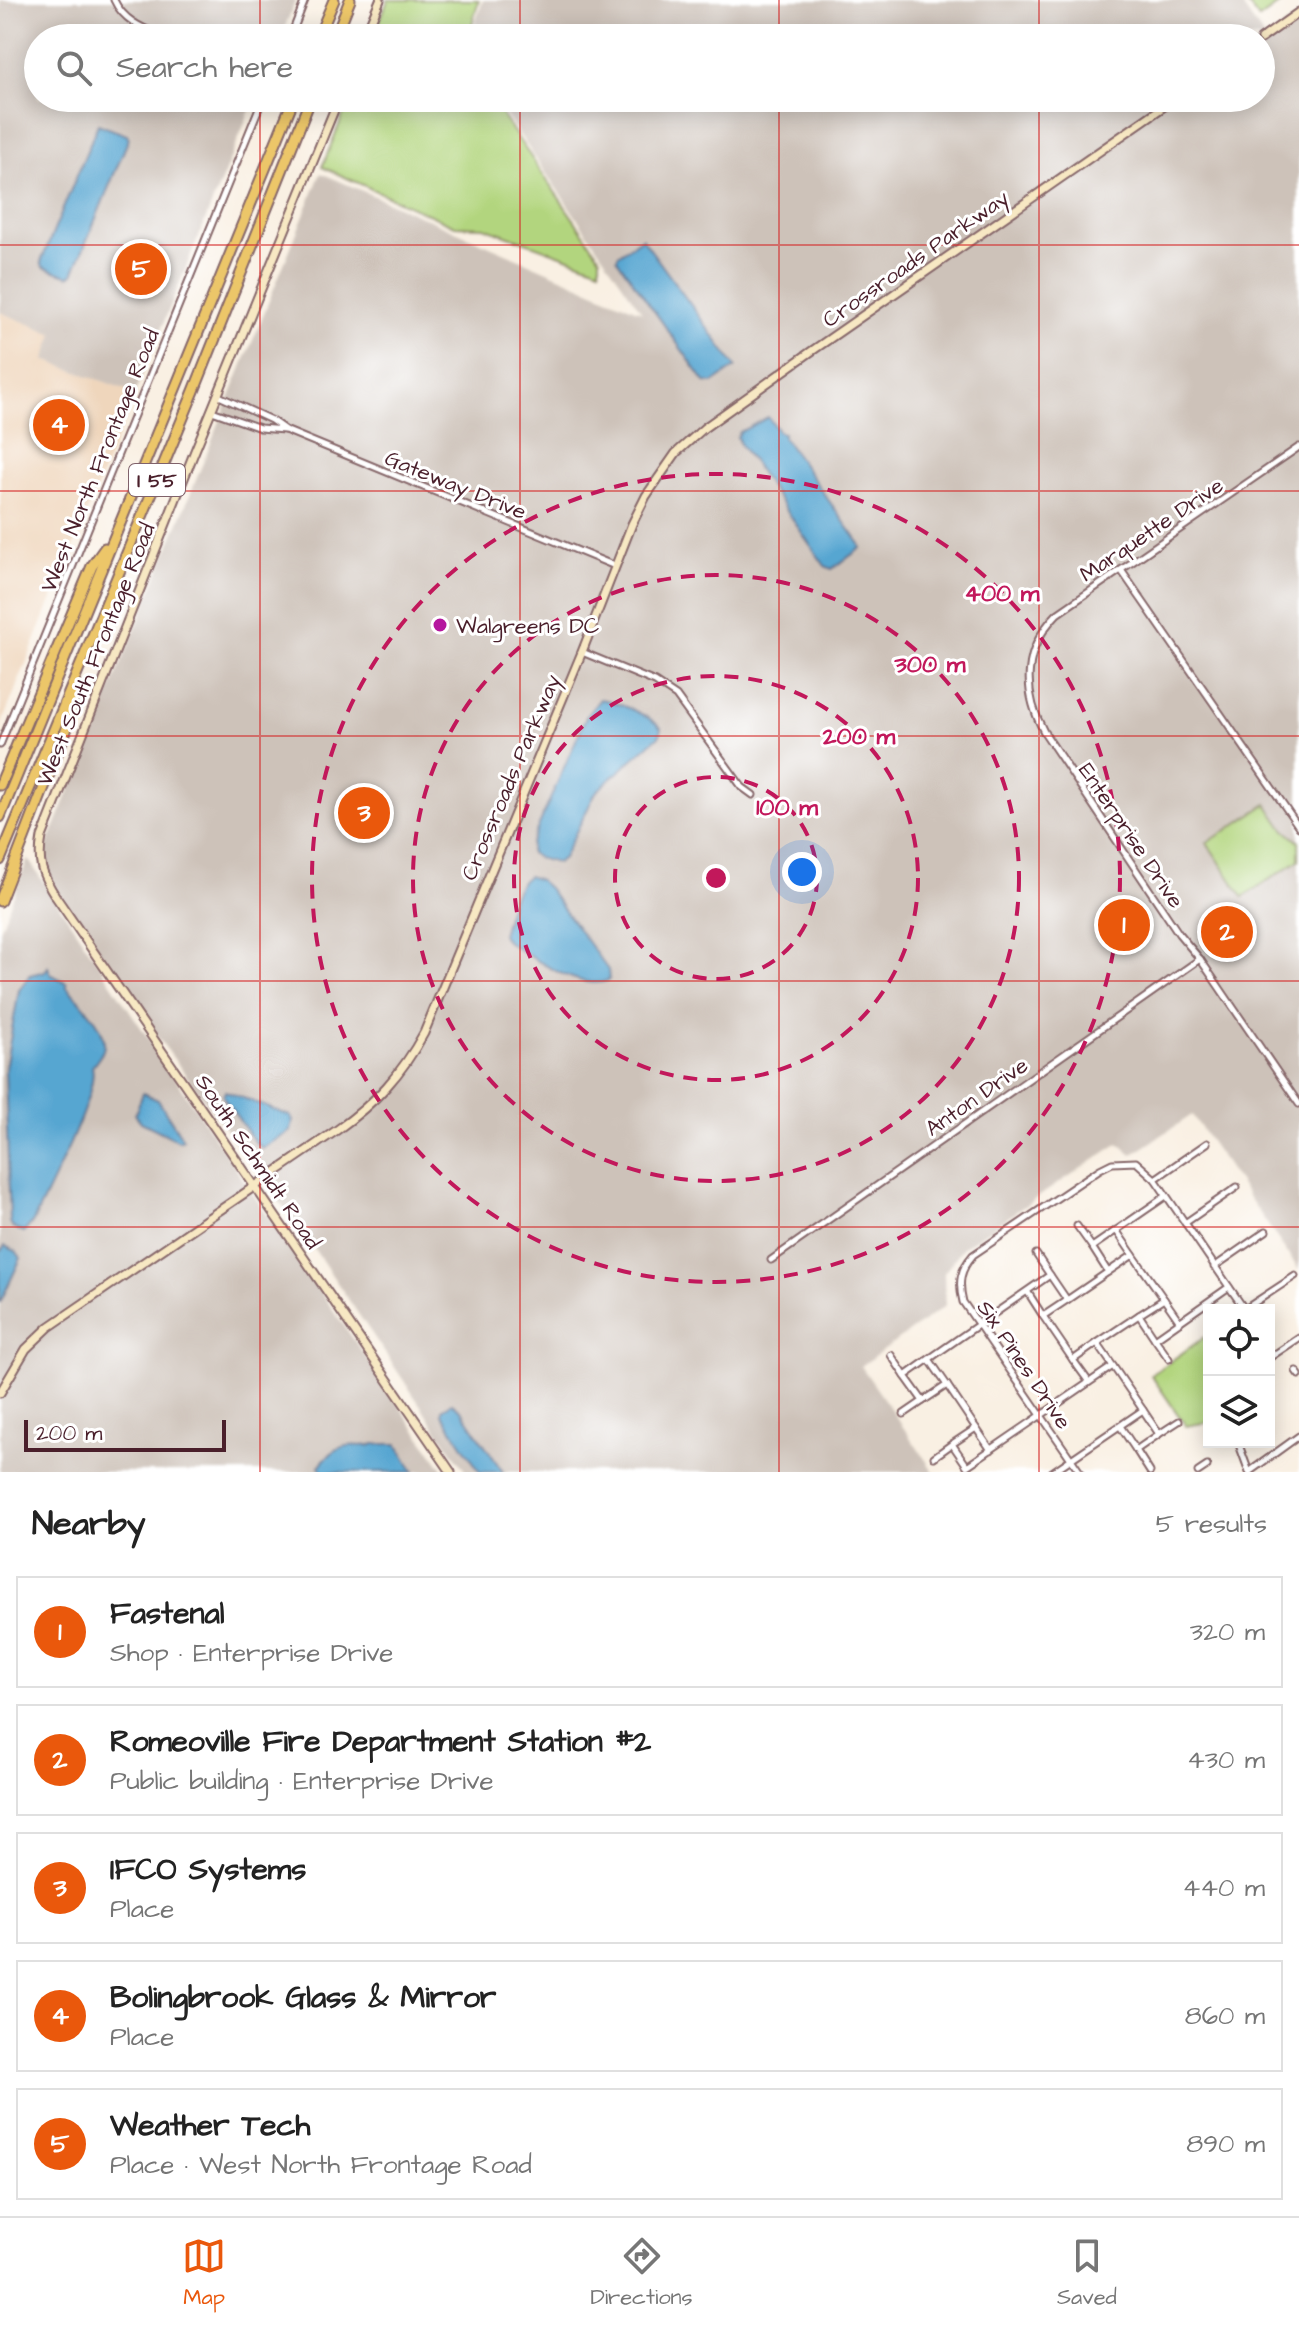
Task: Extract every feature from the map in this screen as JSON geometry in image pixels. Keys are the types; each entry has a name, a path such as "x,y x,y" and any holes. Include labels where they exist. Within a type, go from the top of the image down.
{"highway":[{"path":"324,24 334,0"},
{"path":"341,24 350,0"},
{"name":"I 55","path":"0,817 288,112"},
{"name":"I 55","path":"0,860 305,112"},
{"path":"0,785 92,566 114,536"},
{"path":"0,901 67,728 79,667"}],"street":[{"path":"114,0 135,24"},
{"path":"296,24 305,0"},
{"path":"370,24 380,0"},
{"path":"1275,29 1299,12"},
{"name":"West North Frontage Road","path":"0,745 257,112"},
{"name":"West South Frontage Road","path":"39,869 42,837 333,112"},
{"name":"Crossroads Parkway","path":"0,1393 26,1349 49,1327 363,1111 395,1080 411,1058 582,652 615,566 646,496 676,453 693,437 1156,112"},
{"name":"Gateway Drive","path":"219,396 271,420 285,430 615,566"},
{"name":"Gateway Drive","path":"212,411 260,428 285,430"},
{"name":"Marquette Drive","path":"1033,649 1057,614 1299,447"},
{"path":"1121,570 1299,827"},
{"name":"Enterprise Drive","path":"1033,649 1028,691 1044,732 1179,934 1200,959 1299,1104"},
{"path":"582,652 655,682 676,696 742,787 753,795"},
{"name":"South Schmidt Road","path":"39,869 451,1472"},
{"name":"Anton Drive","path":"771,1260 1200,959"},
{"path":"1207,1143 1155,1179 1241,1304"},
{"name":"Six Pines Drive","path":"1080,1472 963,1302 960,1288 964,1266 973,1255 1112,1163 1136,1162 1155,1179"},
{"path":"1185,1223 1237,1187"},
{"path":"1092,1247 1166,1196"},
{"path":"1077,1226 1108,1272"},
{"path":"1116,1230 1180,1322"},
{"path":"1214,1267 1266,1231"},
{"path":"1036,1254 1067,1300"},
{"path":"1043,1316 1133,1255"},
{"path":"905,1376 1050,1275"},
{"path":"1254,1304 1295,1276"},
{"path":"1155,1339 1229,1287"},
{"path":"1027,1291 1089,1382"},
{"path":"1073,1360 1164,1299"},
{"path":"1139,1315 1169,1359"},
{"path":"1275,1354 1299,1338"},
{"path":"1097,1343 1159,1434"},
{"path":"891,1355 923,1401"},
{"path":"929,1359 991,1450"},
{"path":"952,1444 969,1469 991,1450 1113,1366"},
{"path":"904,1414 947,1385"},
{"path":"1052,1472 1143,1410"},
{"path":"1136,1450 1179,1421"},
{"path":"1120,1426 1150,1472"},
{"path":"934,1457 976,1428"},
{"path":"1240,1448 1249,1472 1299,1436"},
{"path":"1198,1472 1207,1466"}],"shaded area":[{"path":"0,0 296,0 286,24 24,24 24,112 249,112 135,393 45,360 54,334 0,312"},
{"path":"483,0 1238,0 1255,24 475,24"},
{"path":"1299,16 1299,1270 1192,1115 1132,1155 1119,1143 963,1247 944,1273 945,1306 861,1366 934,1472 466,1472 310,1243 151,1028 45,869 47,846 321,173 642,312 504,112 1275,112 1275,32"},
{"path":"0,312 55,334 45,360 135,393 0,728"},
{"path":"28,859 246,1184 445,1472 0,1472 0,930"}],"green space":[{"path":"388,0 479,0 472,24 379,24"},
{"path":"1244,0 1285,0 1259,19"},
{"path":"344,112 500,112 600,257 600,269 484,227 455,226 322,167"},
{"path":"1267,804 1283,828 1299,842 1299,860 1243,897 1207,843"},
{"path":"1203,1338 1203,1423 1186,1426 1151,1375"}],"water":[{"path":"98,124 129,138 73,274 69,276 43,267 41,262"},
{"path":"642,238 736,367 713,383 705,382 617,259 618,255"},
{"path":"768,417 783,433 860,544 861,548 832,569 825,566 737,437 740,432"},
{"path":"600,699 649,719 661,728 660,735 596,792 563,858 557,863 542,859 530,852 531,843 587,715"},
{"path":"528,876 548,888 608,970 609,980 584,982 570,977 506,941 502,934 511,903 522,881"},
{"path":"48,967 51,974 67,983 67,987 98,1024 104,1042 102,1052 92,1067 88,1097 70,1143 33,1222 24,1232 13,1228 10,1222 5,1068 19,990 30,975 45,971"},
{"path":"225,1091 290,1116 293,1121 291,1131 262,1148 225,1100"},
{"path":"143,1093 158,1100 183,1139 179,1141 141,1122 135,1114"},
{"path":"5,1246 16,1251 21,1258 0,1303 0,1252"},
{"path":"452,1403 462,1411 503,1472 480,1472 442,1414 442,1409"},
{"path":"397,1444 414,1472 323,1472 319,1466 343,1447"}],"place":[{"name":"Weather Tech","path":"141,269"},
{"name":"Bolingbrook Glass & Mirror","path":"59,425"},
{"name":"Walgreens DC","path":"440,625"},
{"name":"IFCO Systems","path":"364,813"},
{"name":"Fastenal","path":"1124,925"},
{"name":"Romeoville Fire Department Station #2","path":"1227,932"}]}
